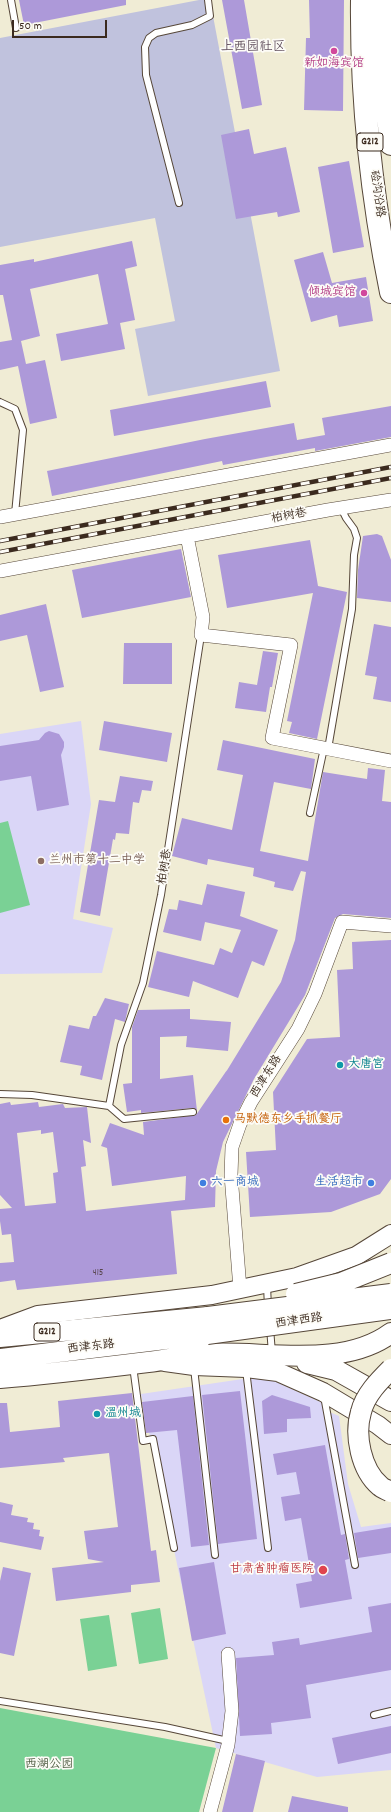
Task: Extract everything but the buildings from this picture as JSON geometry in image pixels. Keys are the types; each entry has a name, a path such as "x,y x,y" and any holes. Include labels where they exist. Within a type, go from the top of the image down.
{"highway":[{"name":"硷沟沿路","path":"362,0 366,100 378,207 391,292"},
{"name":"G212","path":"383,0 386,98 391,144"}],"main road":[{"path":"94,1328 256,1303 341,1283 391,1263"},
{"path":"208,1325 391,1294"},
{"name":"西津西路","path":"208,1325 391,1309"},
{"name":"西津东路","path":"0,1337 94,1328 208,1325"},
{"name":"西津东路","path":"0,1359 208,1325"},
{"path":"0,1378 133,1364 205,1354 329,1355 354,1351 381,1341 391,1333"},
{"path":"272,1354 336,1370 388,1399"},
{"path":"391,1369 374,1387 361,1411 358,1435 364,1464 380,1486 391,1492"}],"street":[{"path":"0,517 391,445"},
{"name":"柏树巷","path":"0,571 391,500"},
{"name":"柏树巷","path":"187,536 203,617 201,635"},
{"path":"201,635 291,645 272,738 391,761"},
{"name":"西津东路","path":"240,1289 230,1175 232,1147 240,1124 251,1102 298,1029 315,994 342,922 391,926"},
{"path":"0,1329 38,1316 212,1295 297,1277 356,1256 391,1234"},
{"path":"156,1361 194,1366 246,1368 278,1372 323,1392 378,1425 391,1435"},
{"path":"210,1812 228,1741 232,1711 228,1654"}],"lane":[{"path":"11,0 16,28"},
{"path":"179,203 146,75 145,47 149,38 156,33 192,25 210,16 208,0"},
{"path":"0,402 15,409 23,430 15,514"},
{"path":"310,813 326,748 352,609 354,556 357,538 354,529 341,508"},
{"name":"柏树巷","path":"109,1106 121,1045 143,983 161,895 201,635"},
{"path":"0,1094 32,1095 109,1106 124,1119 193,1112"},
{"path":"267,1284 272,1354"},
{"path":"133,1364 143,1441 153,1439 174,1548"},
{"path":"194,1366 215,1555"},
{"path":"246,1368 268,1548"},
{"path":"323,1392 355,1565"},
{"path":"0,1702 165,1727 228,1741"},
{"path":"374,1715 391,1711"}],"shaded area":[{"path":"199,0 210,0 280,371 148,396 135,329 175,321 155,218 0,247 0,38"},
{"name":"兰州市第十二中学","path":"81,721 91,804 73,919 113,928 102,973 0,974 0,734"},
{"path":"263,1376 325,1404 327,1411 339,1416 348,1484 361,1527 391,1523 391,1770 317,1777 216,1748 141,1394"}],"green space":[{"path":"8,821 30,905 0,913 0,823"},
{"path":"160,1608 168,1659 139,1664 131,1613"},
{"path":"109,1615 117,1666 88,1671 80,1619"},
{"name":"西湖公园","path":"0,1708 216,1748 199,1812 0,1812"}],"railway":[{"path":"0,541 391,467"},
{"path":"0,552 391,478"}],"place":[{"name":"新如海宾馆","path":"334,51"},
{"name":"倾城宾馆","path":"364,293"},
{"name":"兰州市第十二中学","path":"41,861"},
{"name":"大唐宫","path":"340,1065"},
{"name":"马默德东乡手抓餐厅","path":"226,1120"},
{"name":"六一商城","path":"203,1183"},
{"name":"生活超市","path":"371,1183"},
{"name":"温州城","path":"97,1414"},
{"name":"甘肃省肿瘤医院","path":"323,1570"}],"district":[{"name":"上西园社区","path":"253,48"}]}
